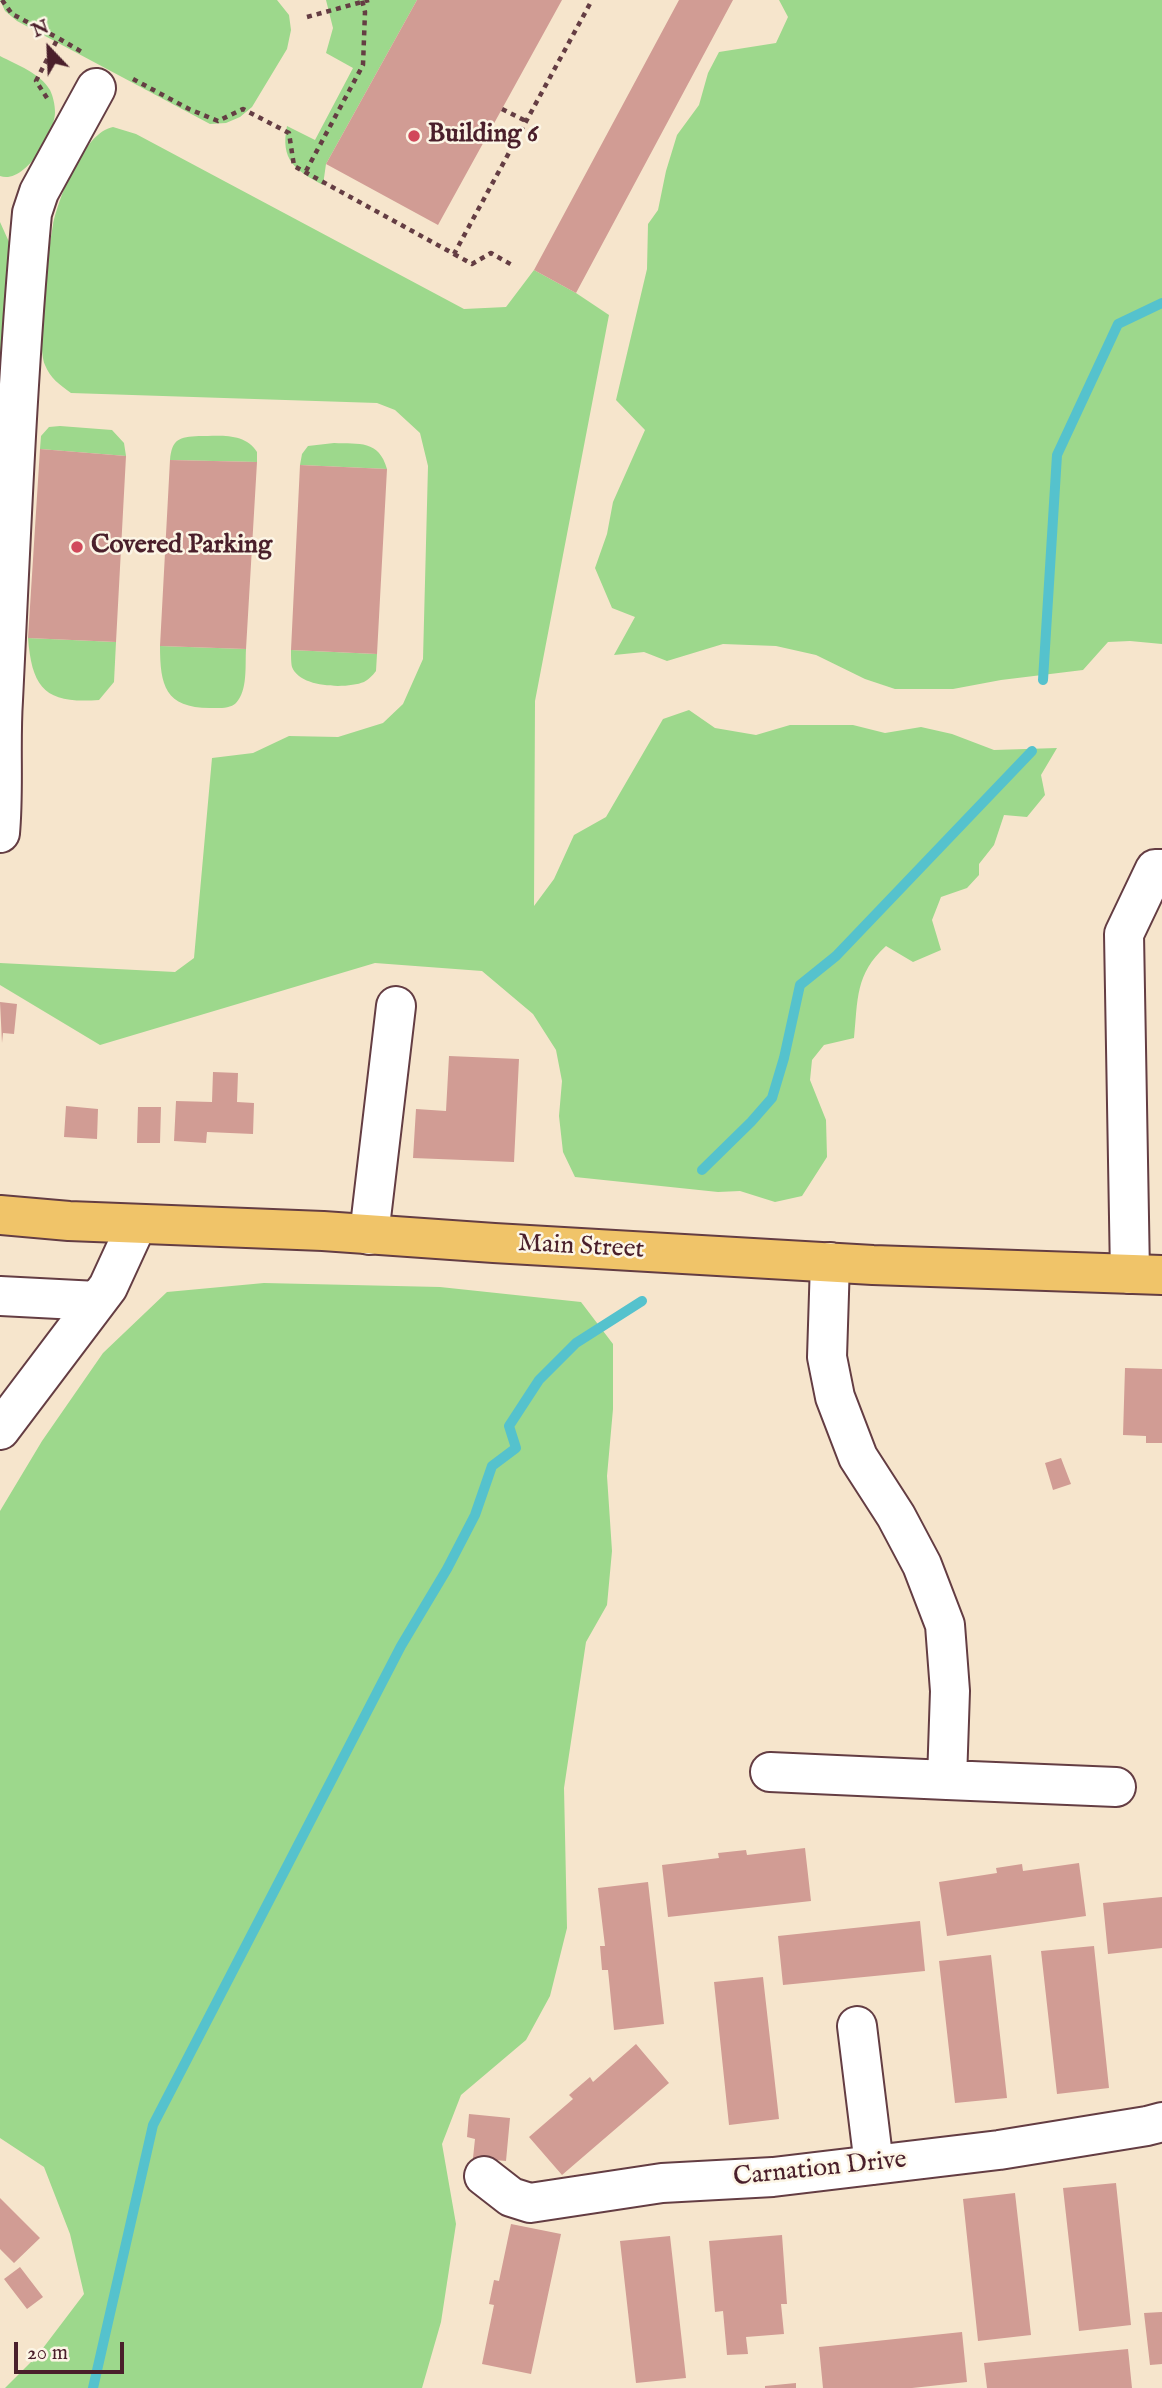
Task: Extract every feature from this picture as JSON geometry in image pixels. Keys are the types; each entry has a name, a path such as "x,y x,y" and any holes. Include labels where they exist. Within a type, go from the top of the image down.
{"main road":[{"name":"Main Street","path":"0,1215 830,1262 1146,1275"}],"street":[{"path":"0,833 3,798 2,718 18,398 32,213 39,192 106,74"},
{"path":"1146,1275 1124,934 1155,869 1162,869"},
{"path":"369,1235 396,1006"},
{"path":"0,1430 108,1287 137,1224"},
{"path":"830,1262 827,1357 835,1397 858,1457 896,1516 922,1565 945,1625 950,1691 947,1780"},
{"path":"0,1296 97,1301"},
{"path":"770,1772 1116,1787"},
{"path":"857,2026 874,2165"},
{"name":"Carnation Drive","path":"484,2176 511,2197 530,2203 662,2183 773,2177 999,2150 1162,2122"}],"path":[{"path":"2,0 12,14 58,38 106,74 218,121 243,109 289,133 294,166 472,264 491,253 512,265"},
{"path":"307,17 369,0"},
{"path":"454,254 592,0"},
{"path":"306,171 363,65 365,12 362,1"},
{"path":"50,108 47,96 36,81 58,38"},
{"path":"502,109 526,121"}],"green space":[{"path":"0,0 277,0 289,15 291,30 287,49 252,107 240,117 226,123 210,124 17,21 5,11"},
{"path":"326,0 417,0 326,164 323,185 292,163 285,138 287,126 315,140 353,68 326,53 333,28"},
{"path":"779,0 1162,0 1162,644 1108,642 1083,670 953,689 895,689 865,679 816,655 776,646 723,644 667,661 644,652 614,655 635,617 612,608 595,568 607,534 613,502 645,430 616,400 647,269 648,224 658,210 677,135 699,105 708,73 719,52 776,43 788,17"},
{"path":"0,56 28,70 46,84 55,109 50,132 37,155 19,173 10,177 0,176"},
{"path":"113,127 136,134 464,309 506,307 534,270 609,315 535,701 534,906 554,879 574,835 606,817 663,719 689,710 715,728 756,735 790,725 853,725 885,733 921,727 952,734 994,750 1057,748 1041,775 1045,795 1027,817 1004,815 994,845 979,864 979,875 967,888 941,897 932,920 941,950 913,962 886,946 863,977 854,1038 824,1045 812,1060 810,1080 826,1120 827,1157 802,1196 775,1202 740,1191 718,1192 575,1177 563,1152 559,1116 562,1081 556,1050 533,1014 482,971 375,963 100,1045 0,985 0,963 175,972 194,958 212,758 253,753 289,736 338,737 383,723 403,704 423,659 428,466 420,433 395,410 377,403 71,393 47,370 43,353 42,318 53,225 67,184 83,153 102,132"},
{"path":"0,222 9,242 0,385"},
{"path":"49,427 112,430 124,443 126,456 40,449 41,436"},
{"path":"199,436 231,436 246,441 257,452 257,462 170,460 178,440"},
{"path":"360,444 373,448 379,453 387,469 300,465 302,454 308,446"},
{"path":"28,638 116,642 114,682 99,700 81,701 54,696 45,690 33,670"},
{"path":"160,646 246,649 245,678 240,698 236,703 224,708 195,707 174,699 168,692 161,672"},
{"path":"291,650 377,654 376,671 366,681 346,686 314,683 297,674 292,667"},
{"path":"264,1283 440,1287 581,1302 613,1344 613,1409 607,1476 612,1551 607,1605 586,1642 564,1788 567,1928 550,1996 526,2040 461,2095 442,2144 456,2224 441,2322 422,2388 5,2388 37,2356 84,2294 70,2234 44,2167 0,2138 0,1511 42,1441 103,1353 167,1292"}],"building":[{"name":"Building 6","path":"417,0 562,0 438,225 326,164"},
{"path":"679,0 733,0 576,293 534,270"},
{"name":"Covered Parking","path":"40,449 126,456 116,642 28,638"},
{"name":"Covered Parking","path":"170,460 257,462 246,649 160,646"},
{"name":"Covered Parking","path":"300,465 387,469 377,654 291,650"},
{"path":"0,1002 17,1004 14,1034 3,1033 2,1043"},
{"path":"449,1056 519,1059 514,1162 413,1158 416,1109 446,1111"},
{"path":"213,1072 238,1073 237,1102 254,1103 253,1134 207,1132 206,1143 174,1141 176,1101 212,1102"},
{"path":"66,1106 98,1109 97,1139 64,1137"},
{"path":"138,1107 161,1107 160,1143 137,1143"},
{"path":"1125,1368 1162,1369 1162,1443 1146,1443 1146,1436 1123,1435"},
{"path":"1061,1458 1071,1484 1053,1490 1045,1463"},
{"path":"805,1848 811,1901 668,1917 662,1865 719,1858 718,1853 746,1850 747,1855"},
{"path":"1079,1863 1086,1916 947,1936 939,1882 997,1873 996,1868 1022,1864 1023,1871"},
{"path":"648,1882 664,2024 614,2030 608,1970 602,1970 600,1946 605,1946 598,1888"},
{"path":"1162,1897 1162,1948 1108,1954 1103,1903"},
{"path":"920,1921 925,1971 783,1985 778,1936"},
{"path":"1094,1946 1109,2088 1057,2094 1041,1951"},
{"path":"991,1955 1007,2098 955,2103 939,1961"},
{"path":"763,1977 779,2119 729,2125 714,1982"},
{"path":"636,2044 669,2083 562,2175 529,2137 573,2099 569,2095 590,2077 593,2082"},
{"path":"469,2114 510,2118 506,2161 473,2158 475,2139 467,2137"},
{"path":"1116,2183 1131,2325 1079,2331 1063,2188"},
{"path":"1015,2193 1031,2335 978,2341 963,2199"},
{"path":"0,2198 40,2238 14,2263 0,2249"},
{"path":"511,2224 561,2234 531,2374 482,2364 494,2305 489,2304 494,2280 499,2281"},
{"path":"782,2235 787,2304 781,2304 784,2334 746,2337 748,2354 727,2355 723,2311 715,2312 709,2241"},
{"path":"670,2236 686,2378 636,2383 620,2241"},
{"path":"20,2267 43,2297 27,2309 4,2279"},
{"path":"1162,2312 1162,2364 1150,2365 1144,2313"},
{"path":"962,2332 967,2382 912,2388 823,2388 819,2347"},
{"path":"1128,2349 1132,2388 987,2388 984,2363"},
{"path":"796,2383 796,2388 765,2388 765,2386"}],"waterway":[{"path":"1043,680 1057,455 1118,324 1162,303"},
{"path":"702,1170 772,1098 800,985 836,956 1032,751"},
{"path":"93,2388 153,2125 401,1646 447,1569 475,1515 492,1466 516,1448 509,1426 539,1380 576,1343 642,1301"}],"place":[{"name":"Building 6","path":"414,136"},
{"name":"Covered Parking","path":"77,547"}]}
